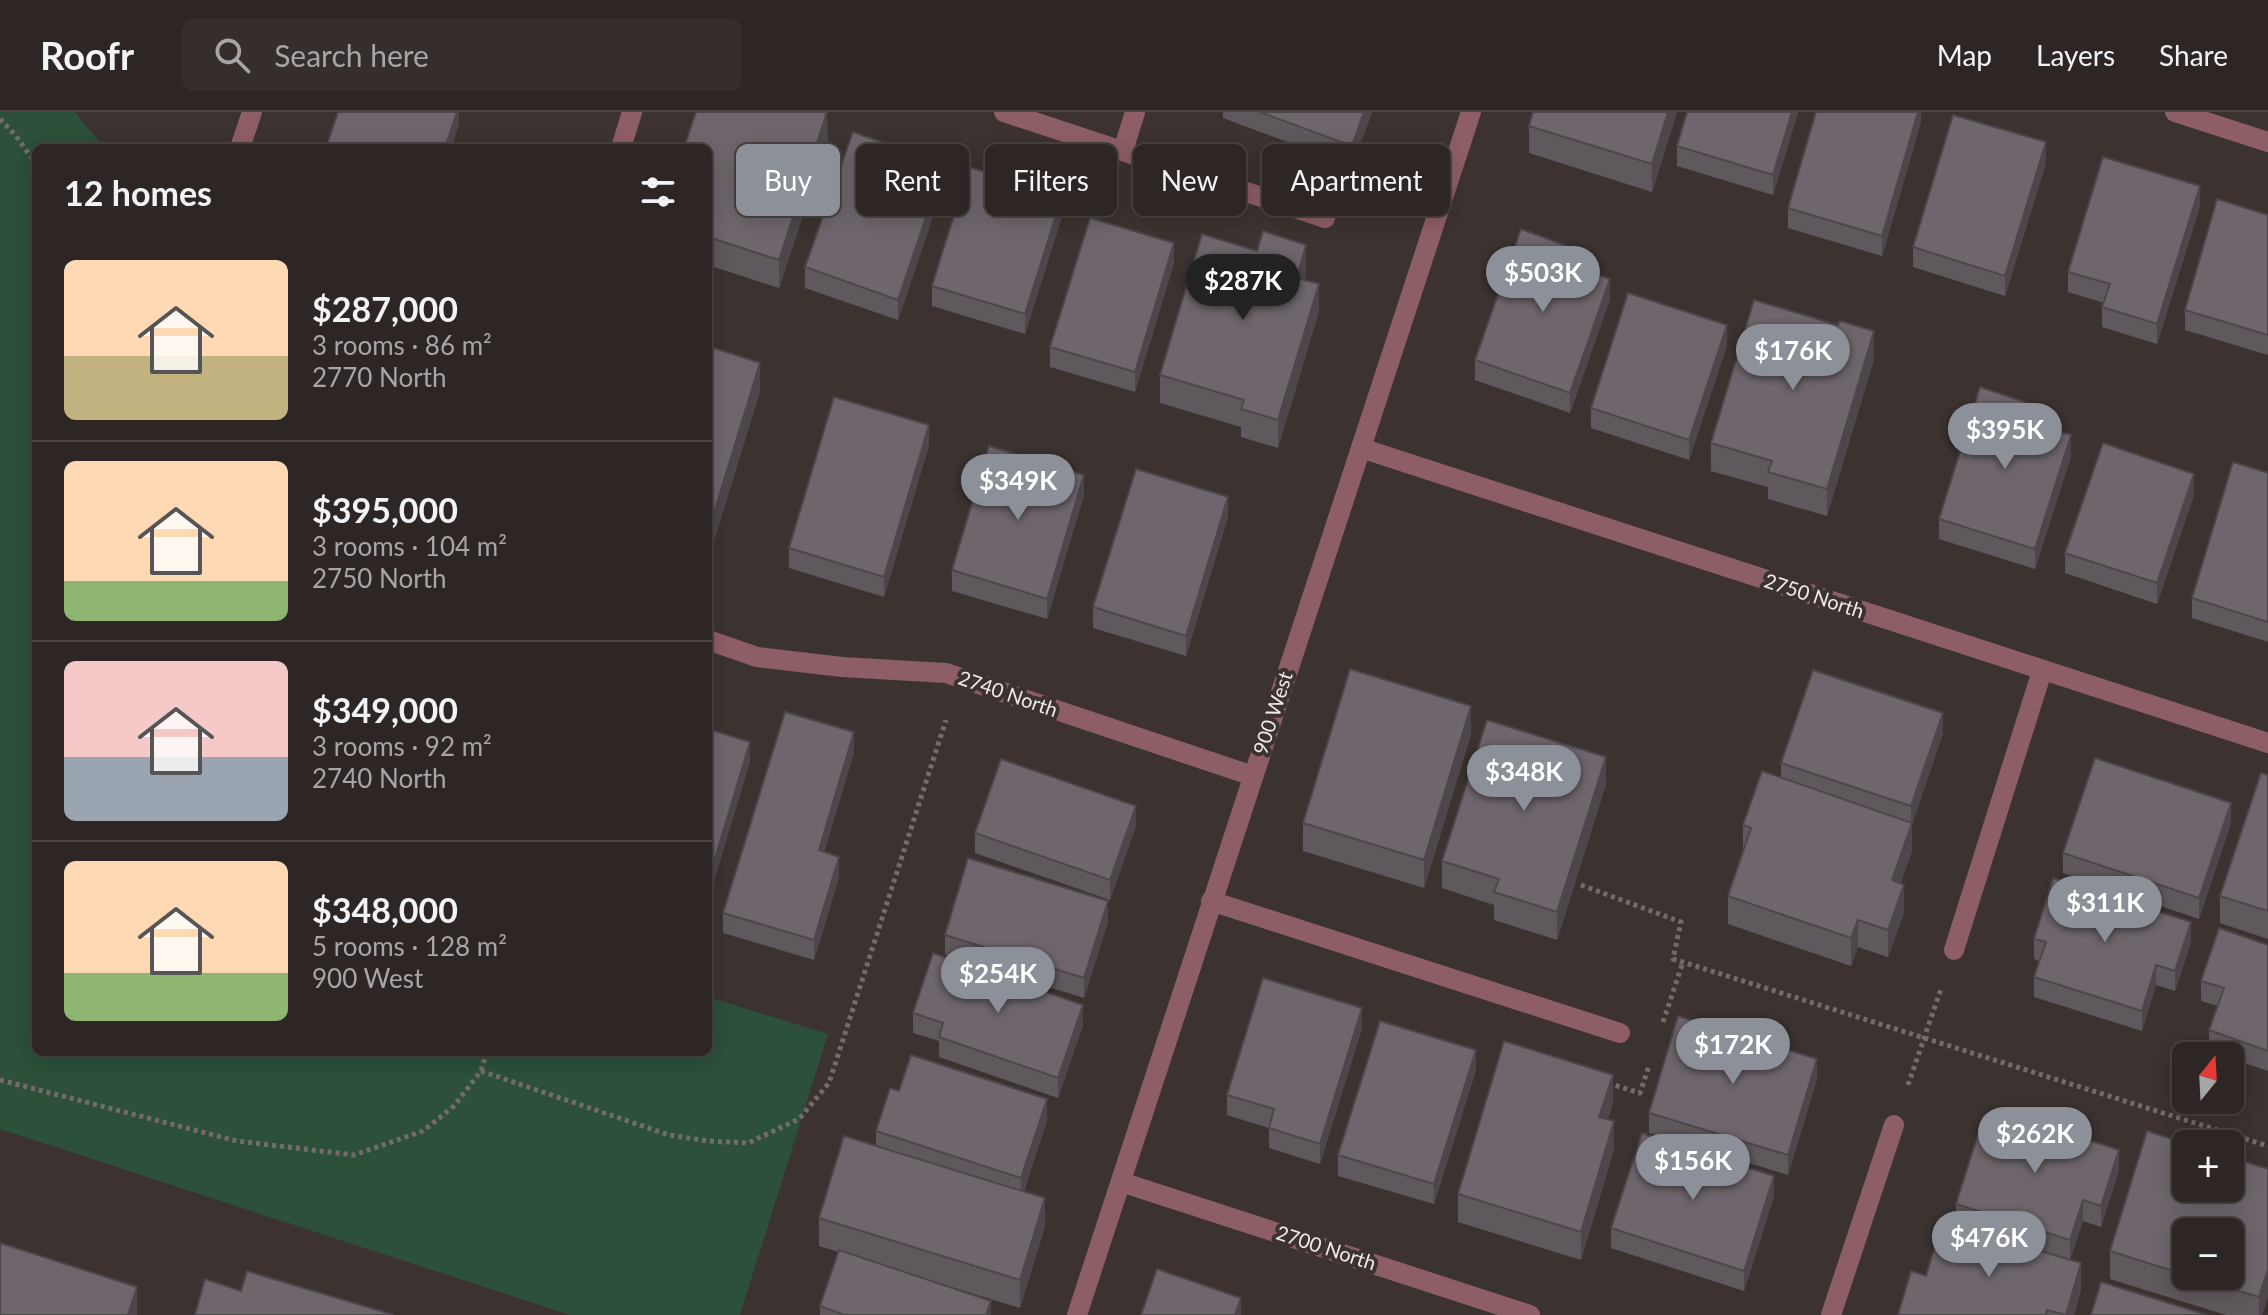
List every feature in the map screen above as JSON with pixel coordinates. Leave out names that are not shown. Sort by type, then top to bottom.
[{"type":"street","points":[[241,144],[252,112]]},
{"type":"street","points":[[622,144],[632,112]]},
{"type":"street","points":[[1004,112],[1325,218]]},
{"type":"street","points":[[1123,151],[1135,112]]},
{"type":"street","name":"900 West","points":[[1077,1315],[1471,112]]},
{"type":"street","points":[[2175,112],[2268,142]]},
{"type":"street","name":"2750 North","points":[[1361,448],[2268,743]]},
{"type":"street","name":"2740 North","points":[[712,641],[757,657],[842,667],[946,673],[1253,776]]},
{"type":"street","points":[[1954,950],[2042,671]]},
{"type":"street","points":[[1211,901],[1620,1033]]},
{"type":"street","points":[[1831,1315],[1894,1125]]},
{"type":"street","name":"2700 North","points":[[1121,1182],[1530,1315]]},
{"type":"path","points":[[0,119],[32,158]]},
{"type":"path","points":[[481,1071],[669,1135],[695,1139],[748,1143],[799,1119],[829,1083],[946,723]]},
{"type":"path","points":[[1581,885],[1681,922],[1673,959],[2268,1146]]},
{"type":"path","points":[[1894,1125],[1954,950]]},
{"type":"path","points":[[0,1080],[237,1141],[354,1155],[423,1131],[454,1106],[481,1071],[486,1056]]},
{"type":"green space","points":[[0,112],[75,112],[101,144],[32,144],[32,1056],[712,1056],[712,998],[828,1034],[740,1315],[570,1315],[0,1129]]},
{"type":"building","points":[[338,112],[457,112],[446,144],[327,144]]},
{"type":"building","points":[[696,112],[827,112],[817,144],[736,144],[736,216],[793,216],[779,260],[712,238],[712,144],[685,144]]},
{"type":"building","points":[[1260,112],[1364,112],[1353,144]]},
{"type":"building","points":[[1533,112],[1668,112],[1652,164],[1529,126]]},
{"type":"building","points":[[1687,112],[1792,112],[1773,175],[1677,146]]},
{"type":"building","points":[[1816,112],[1918,112],[1882,236],[1788,208]]},
{"type":"building","points":[[1953,115],[2046,142],[2005,276],[1913,247]]},
{"type":"building","points":[[853,132],[887,144],[856,144],[856,216],[926,216],[898,300],[805,267],[823,216],[840,216],[840,169]]},
{"type":"building","points":[[2103,157],[2200,186],[2157,324],[2102,307],[2110,284],[2068,272]]},
{"type":"building","points":[[969,167],[985,172],[985,216],[1056,216],[1025,314],[932,286],[954,216],[969,216]]},
{"type":"building","points":[[2217,199],[2268,215],[2268,335],[2185,310]]},
{"type":"building","points":[[1090,218],[1174,243],[1135,372],[1050,347]]},
{"type":"building","points":[[1521,229],[1578,250],[1573,266],[1610,279],[1570,393],[1475,360]]},
{"type":"building","points":[[1263,231],[1306,245],[1297,278],[1319,284],[1278,420],[1241,409],[1244,400],[1160,375],[1202,234],[1257,251]]},
{"type":"building","points":[[1628,293],[1727,325],[1689,440],[1591,408]]},
{"type":"building","points":[[1754,300],[1838,325],[1840,321],[1874,331],[1827,489],[1768,472],[1772,461],[1711,443]]},
{"type":"building","points":[[712,347],[760,363],[712,516]]},
{"type":"building","points":[[1980,387],[2040,407],[2034,425],[2071,435],[2035,549],[1939,519]]},
{"type":"building","points":[[834,397],[929,425],[884,577],[789,548]]},
{"type":"building","points":[[2103,443],[2194,474],[2157,583],[2065,553]]},
{"type":"building","points":[[989,446],[1084,475],[1047,599],[952,570]]},
{"type":"building","points":[[2233,462],[2268,473],[2268,622],[2192,598]]},
{"type":"building","points":[[1136,469],[1228,497],[1186,636],[1093,607]]},
{"type":"building","points":[[1350,669],[1471,706],[1424,860],[1303,823]]},
{"type":"building","points":[[1813,670],[1943,713],[1911,806],[1781,763]]},
{"type":"building","points":[[785,712],[854,732],[819,850],[839,857],[814,940],[723,913]]},
{"type":"building","points":[[1487,720],[1606,757],[1557,912],[1494,892],[1499,879],[1442,861]]},
{"type":"building","points":[[712,730],[750,742],[712,869]]},
{"type":"building","points":[[2095,758],[2231,803],[2199,898],[2063,853]]},
{"type":"building","points":[[1001,759],[1136,806],[1110,880],[975,833]]},
{"type":"building","points":[[1762,771],[1912,823],[1892,880],[1904,885],[1888,930],[1858,920],[1851,938],[1728,896],[1751,828],[1743,825]]},
{"type":"building","points":[[2261,773],[2268,775],[2268,911],[2220,896]]},
{"type":"building","points":[[968,858],[1108,901],[1084,978],[945,935]]},
{"type":"building","points":[[2053,878],[2191,922],[2175,971],[2156,965],[2142,1011],[2034,977],[2046,942],[2034,939]]},
{"type":"building","points":[[2219,928],[2268,945],[2268,1051],[2209,1030],[2224,988],[2201,981]]},
{"type":"building","points":[[933,953],[1083,1005],[1058,1078],[939,1037],[943,1023],[913,1013]]},
{"type":"building","points":[[1263,978],[1362,1008],[1320,1144],[1269,1128],[1274,1109],[1227,1095]]},
{"type":"building","points":[[1678,1016],[1817,1059],[1788,1155],[1649,1113]]},
{"type":"building","points":[[1380,1021],[1476,1050],[1434,1184],[1338,1155]]},
{"type":"building","points":[[1504,1041],[1613,1075],[1599,1117],[1614,1121],[1581,1232],[1458,1194]]},
{"type":"building","points":[[911,1055],[1047,1099],[1021,1178],[876,1131],[890,1088],[899,1091]]},
{"type":"building","points":[[1984,1115],[2008,1122],[2010,1115],[2119,1150],[2101,1206],[2083,1200],[2070,1240],[1956,1204]]},
{"type":"building","points":[[2147,1131],[2172,1139],[2172,1202],[2244,1202],[2244,1161],[2268,1169],[2268,1269],[2259,1297],[2236,1290],[2244,1290],[2244,1218],[2172,1218],[2172,1271],[2110,1251]]},
{"type":"building","points":[[1642,1133],[1774,1176],[1744,1271],[1611,1228]]},
{"type":"building","points":[[844,1136],[1045,1198],[1020,1280],[819,1218]]},
{"type":"building","points":[[1942,1222],[2081,1263],[2066,1315],[2047,1310],[2046,1315],[1898,1315],[1911,1271],[1926,1276]]},
{"type":"building","points":[[0,1243],[137,1287],[128,1315],[0,1315]]},
{"type":"building","points":[[839,1250],[991,1301],[986,1315],[845,1315],[820,1306]]},
{"type":"building","points":[[1157,1269],[1241,1298],[1235,1315],[1141,1315]]},
{"type":"building","points":[[247,1271],[394,1315],[195,1315],[205,1279],[241,1291]]},
{"type":"building","points":[[2101,1282],[2207,1315],[2091,1315]]}]
